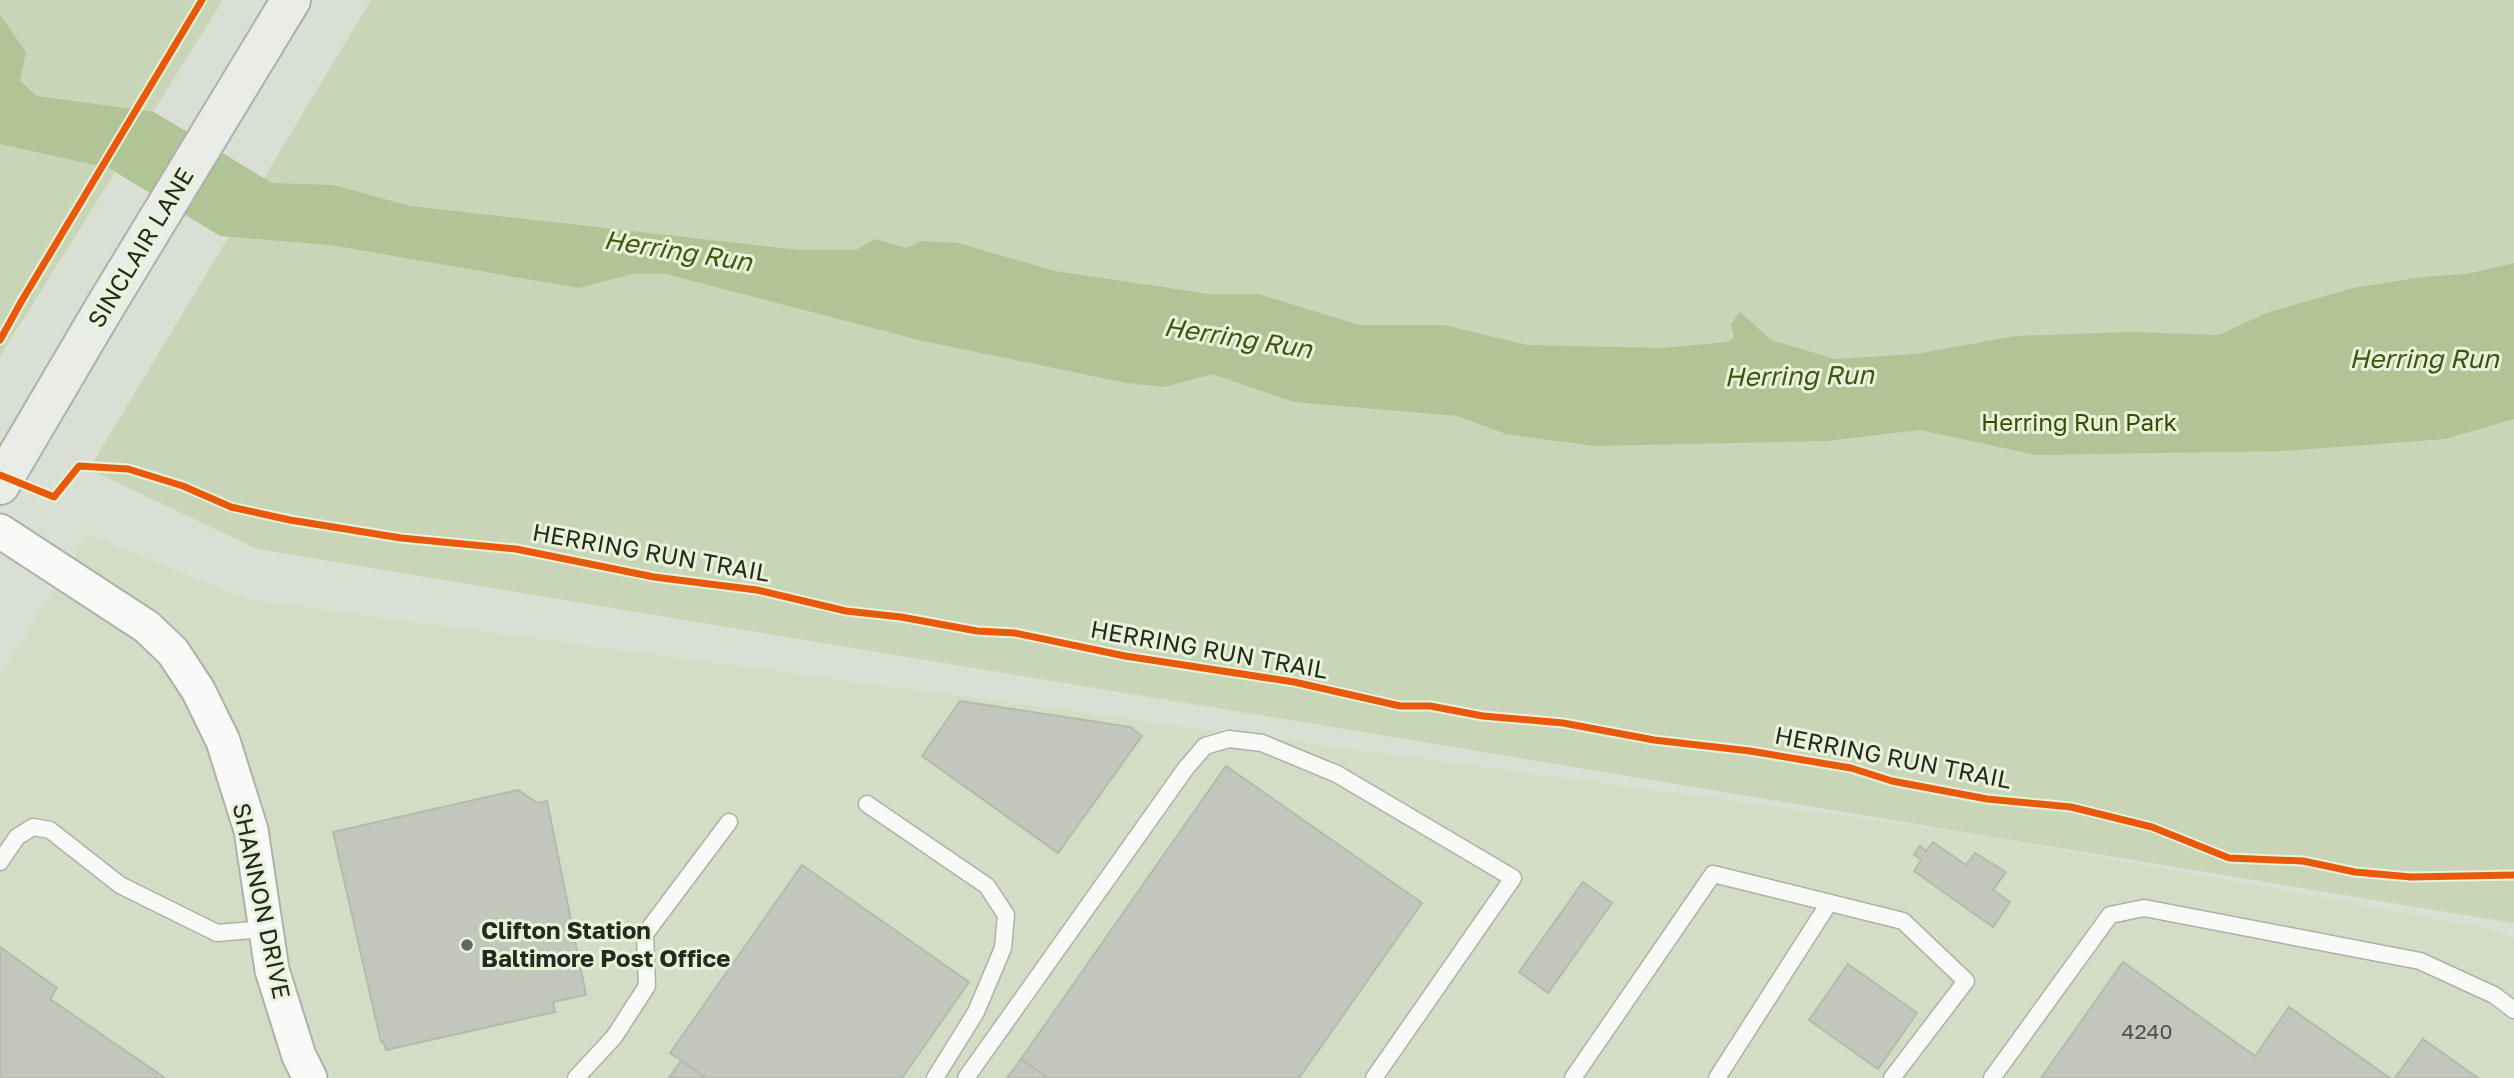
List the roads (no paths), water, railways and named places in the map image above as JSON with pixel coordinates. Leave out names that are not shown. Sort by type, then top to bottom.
[{"type":"main road","name":"SINCLAIR LANE","points":[[0,485],[103,310],[290,4]]},
{"type":"street","name":"SHANNON DRIVE","points":[[0,531],[147,627],[185,667],[223,741],[251,830],[272,970],[299,1056],[310,1078]]},
{"type":"lane","points":[[966,1078],[1186,768],[1205,746],[1229,739],[1262,743],[1336,774],[1513,878],[1374,1078]]},
{"type":"lane","points":[[867,804],[987,886],[1006,915],[1003,948],[976,1012],[935,1078]]},
{"type":"lane","points":[[576,1078],[614,1037],[647,986],[645,934],[729,822]]},
{"type":"lane","points":[[0,862],[17,837],[33,827],[50,830],[120,884],[217,933],[265,929]]},
{"type":"lane","points":[[1573,1078],[1713,874],[1903,921],[1966,981],[1892,1078]]},
{"type":"lane","points":[[1717,1078],[1829,903]]},
{"type":"lane","points":[[1992,1078],[2110,915],[2144,908],[2420,961],[2494,995],[2514,1010]]},
{"type":"water","name":"Herring Run","points":[[0,15],[26,52],[20,81],[37,96],[154,112],[272,183],[333,185],[410,206],[800,250],[856,250],[875,239],[906,248],[922,241],[958,243],[1055,271],[1209,294],[1259,294],[1359,325],[1444,325],[1527,345],[1664,348],[1727,342],[1734,338],[1731,324],[1740,312],[1771,340],[1835,359],[1916,354],[2015,336],[2129,332],[2219,335],[2266,313],[2353,288],[2422,277],[2467,274],[2514,263],[2514,419],[2445,439],[2281,451],[2036,455],[1920,430],[1826,441],[1595,446],[1506,434],[1458,416],[1294,402],[1213,374],[1164,387],[1127,383],[923,341],[666,274],[632,274],[579,288],[330,245],[220,236],[109,168],[0,144]]},
{"type":"place","name":"Clifton Station Baltimore Post Office","points":[[467,945]]},
{"type":"park label","name":"Herring Run Park","points":[[2079,423]]}]
